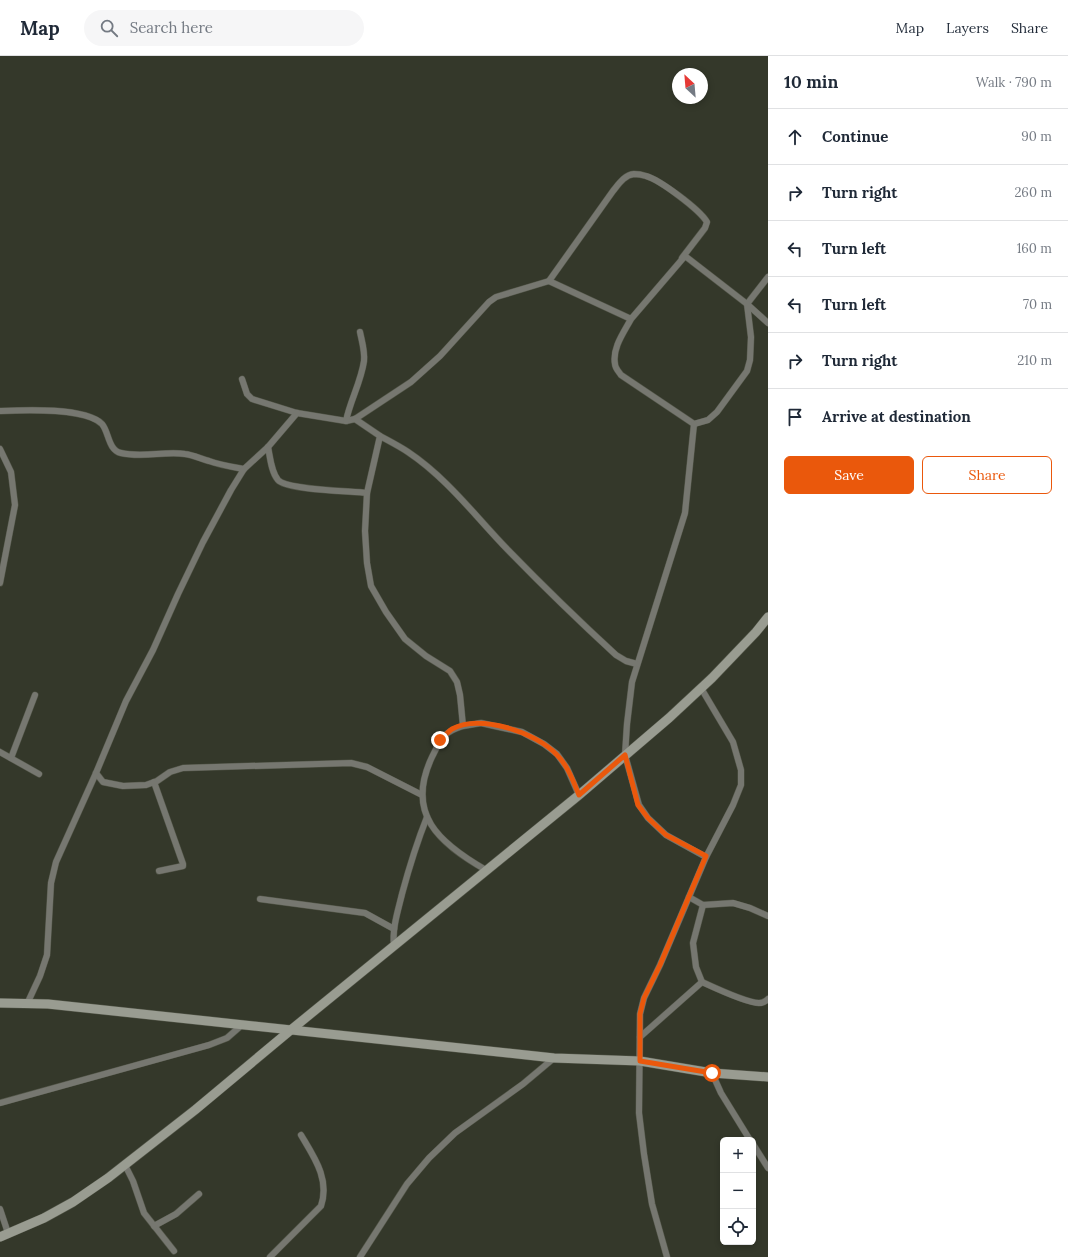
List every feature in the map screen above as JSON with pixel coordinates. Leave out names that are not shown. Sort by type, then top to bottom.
[{"type":"street","points":[[242,379],[247,394],[252,399],[297,413],[346,421],[355,419],[411,382],[440,356],[489,302],[496,297],[549,282],[623,179],[632,174],[645,175],[684,200],[703,216],[706,222],[705,228],[682,258],[631,319],[618,342],[615,354],[615,365],[621,375],[694,424],[708,420],[717,412],[747,371],[750,360],[751,337],[747,304],[768,277]]},
{"type":"street","points":[[682,258],[685,256],[747,304],[768,323]]},
{"type":"street","points":[[549,282],[631,319]]},
{"type":"street","points":[[346,421],[351,401],[357,388],[364,359],[360,332]]},
{"type":"street","points":[[0,410],[68,412],[96,420],[103,425],[114,450],[120,453],[185,454],[199,456],[208,461],[244,469]]},
{"type":"street","points":[[27,1004],[40,976],[47,955],[51,883],[56,862],[126,701],[153,650],[178,594],[218,514],[244,469],[268,447],[297,413]]},
{"type":"street","points":[[355,419],[409,453],[430,470],[553,596],[616,655],[626,661],[637,664]]},
{"type":"street","points":[[694,424],[685,513],[632,682],[625,755],[638,805],[648,818],[666,835],[706,856]]},
{"type":"street","points":[[380,436],[367,493],[365,531],[371,586],[386,612],[405,639],[426,656],[450,671],[457,682],[460,695],[463,726]]},
{"type":"street","points":[[268,447],[274,473],[278,481],[289,485],[308,488],[367,493]]},
{"type":"street","points":[[0,449],[12,472],[15,505],[0,583]]},
{"type":"street","points":[[0,1209],[4,1235],[44,1218],[73,1202],[125,1165],[195,1110],[579,795],[701,688],[756,632],[768,617]]},
{"type":"street","points":[[667,1257],[652,1204],[639,1113],[640,1014],[644,998],[660,965],[706,856],[733,804],[741,785],[741,770],[733,742],[701,688]]},
{"type":"street","points":[[11,758],[35,695]]},
{"type":"street","points":[[486,870],[466,859],[444,842],[433,828],[425,813],[422,788],[427,767],[440,740],[452,729],[480,723],[522,732],[544,744],[557,754],[568,768],[579,795]]},
{"type":"street","points":[[0,752],[39,774]]},
{"type":"street","points":[[96,773],[103,782],[123,786],[146,785],[170,772],[183,768],[351,763],[367,767],[422,795]]},
{"type":"street","points":[[154,782],[183,864],[183,866],[159,871]]},
{"type":"street","points":[[394,946],[392,934],[415,847],[427,817]]},
{"type":"street","points":[[689,897],[703,905],[733,903],[768,915]]},
{"type":"street","points":[[260,899],[365,913],[394,928]]},
{"type":"street","points":[[703,905],[693,943],[696,967],[702,982],[734,996],[758,1003],[765,1002],[768,999]]},
{"type":"street","points":[[640,1037],[702,982]]},
{"type":"street","points":[[0,1003],[48,1004],[554,1058],[640,1061],[712,1073],[768,1077]]},
{"type":"street","points":[[0,1103],[209,1046],[227,1038],[243,1024]]},
{"type":"street","points":[[360,1257],[407,1184],[429,1158],[455,1133],[523,1084],[554,1058]]},
{"type":"street","points":[[712,1073],[721,1093],[748,1137]]},
{"type":"street","points":[[270,1257],[321,1206],[323,1199],[324,1190],[319,1165],[301,1136]]},
{"type":"street","points":[[756,1149],[768,1168]]},
{"type":"street","points":[[125,1165],[134,1181],[144,1214],[174,1251]]},
{"type":"street","points":[[154,1226],[176,1214],[199,1194]]},
{"type":"route","points":[[440,740],[452,729],[480,723],[522,732],[544,744],[557,754],[568,768],[579,795],[625,755],[638,805],[648,818],[666,835],[706,856],[660,965],[644,998],[640,1014],[640,1061],[712,1073]]}]
